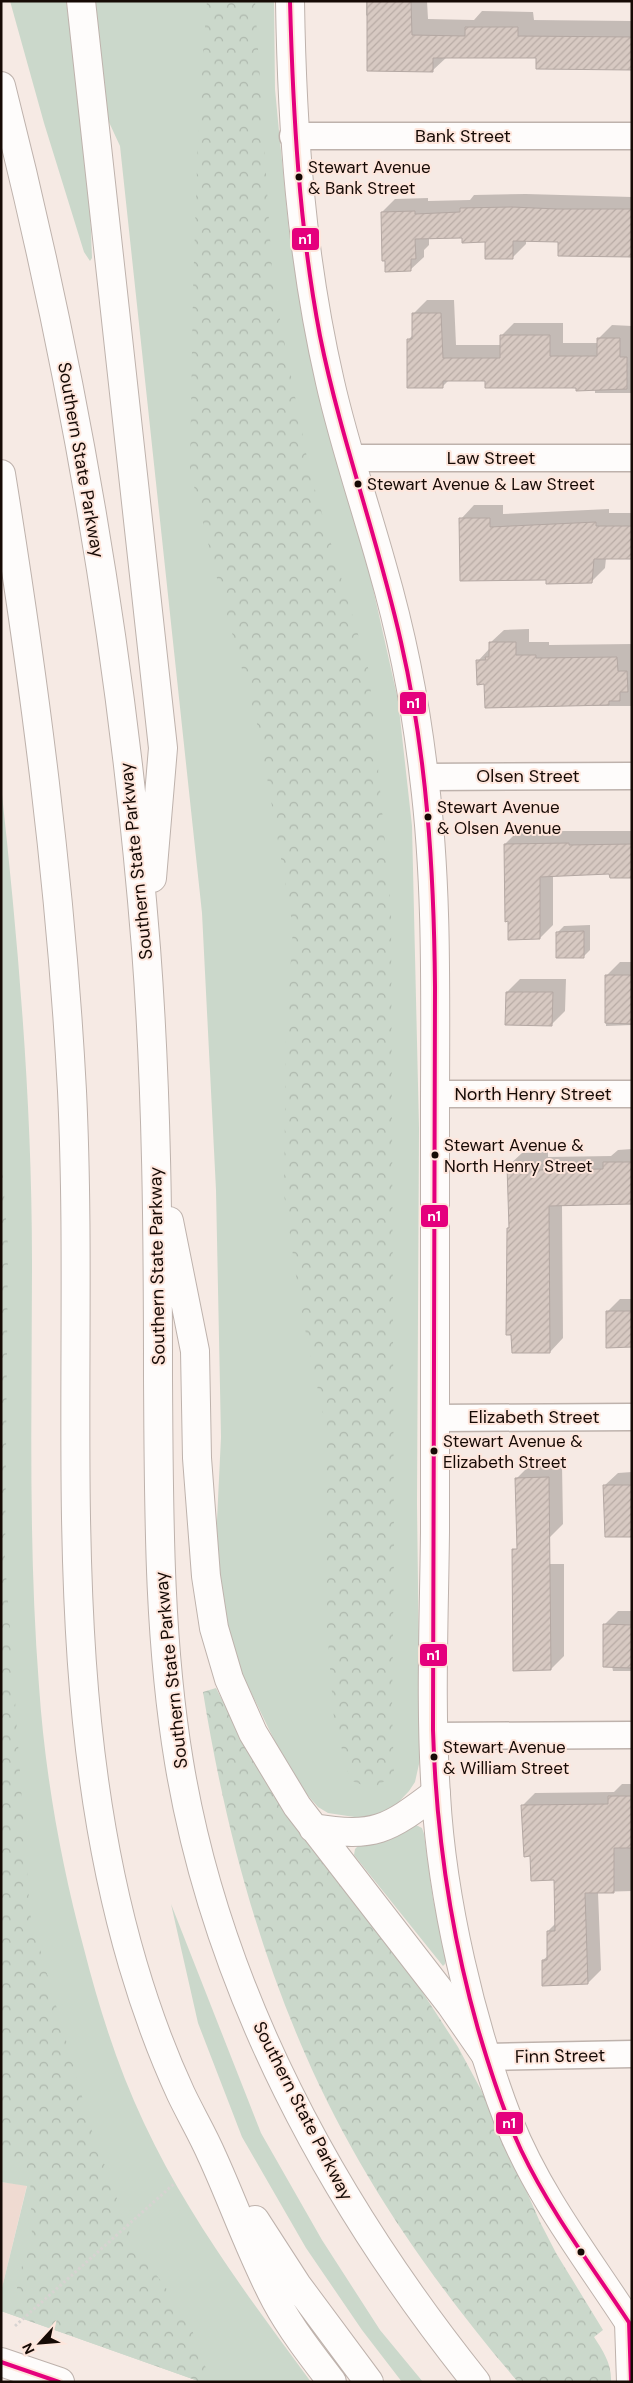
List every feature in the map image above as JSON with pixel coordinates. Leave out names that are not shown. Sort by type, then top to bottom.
[{"type":"main road","points":[[81,1],[163,748],[146,950]]},
{"type":"main road","points":[[290,1],[293,136],[301,214],[320,337],[350,458],[384,572],[396,622],[416,722],[430,831],[434,937],[435,1094],[436,1418],[434,1736],[436,1793],[447,1890],[469,1995],[507,2118],[546,2199],[630,2324],[630,2382]]},
{"type":"main road","name":"Southern State Parkway","points":[[1,86],[38,241],[80,440],[125,749],[146,950],[156,1151],[159,1520],[163,1614],[180,1763],[200,1858],[217,1916],[266,2044],[311,2136],[350,2205],[386,2262],[476,2382]]},
{"type":"main road","points":[[1,474],[21,589],[46,781],[64,974],[72,1093],[75,1199],[78,1609],[91,1762],[108,1861],[135,1970],[162,2048],[181,2094],[211,2152],[276,2301],[302,2342],[332,2382]]},
{"type":"main road","points":[[156,1151],[195,1351],[200,1497],[206,1576],[214,1628],[229,1679],[253,1733],[281,1782],[313,1828],[451,2005],[487,2057]]},
{"type":"main road","points":[[313,1828],[354,1833],[375,1830],[399,1820],[436,1793]]},
{"type":"main road","points":[[211,2152],[297,2285],[369,2382]]},
{"type":"main road","points":[[1,2362],[60,2382]]},
{"type":"street","name":"Bank Street","points":[[293,136],[632,136]]},
{"type":"street","name":"Law Street","points":[[350,458],[632,458]]},
{"type":"street","name":"Olsen Street","points":[[424,776],[632,776]]},
{"type":"street","name":"North Henry Street","points":[[435,1094],[632,1094]]},
{"type":"street","name":"Elizabeth Street","points":[[436,1418],[632,1417]]},
{"type":"street","points":[[434,1736],[632,1735]]},
{"type":"street","name":"Finn Street","points":[[487,2057],[632,2054]]},
{"type":"path","points":[[15,2326],[175,2184]]},
{"type":"shaded area","points":[[1,2182],[27,2185],[1,2292]]},
{"type":"green space","points":[[10,1],[66,1],[86,162],[91,226],[92,258],[90,261],[84,252],[44,123]]},
{"type":"green space","points":[[95,1],[274,1],[275,89],[289,231],[301,306],[313,365],[370,575],[398,700],[412,826],[419,1128],[417,1504],[420,1742],[419,1764],[415,1782],[395,1806],[376,1816],[361,1818],[328,1813],[318,1807],[303,1790],[282,1756],[242,1674],[231,1644],[213,1550],[217,1520],[221,1437],[216,1190],[202,913],[120,146],[108,120]]},
{"type":"green space","points":[[207,1],[255,1],[273,284],[310,473],[369,671],[391,907],[394,1549],[392,1710],[394,1775],[372,1789],[350,1780],[334,1719],[327,1628],[325,1423],[301,1310],[284,1194],[286,1036],[293,928],[259,731],[215,571],[190,470],[199,105]]},
{"type":"green space","points":[[1,785],[23,1022],[30,1141],[33,1580],[45,1753],[61,1851],[76,1917],[103,2015],[126,2081],[144,2123],[161,2158],[221,2257],[311,2382],[201,2382],[1,2311],[1,2292],[27,2186],[1,2182]]},
{"type":"green space","points":[[1,1152],[8,1246],[5,1559],[30,1914],[91,2128],[133,2242],[188,2319],[211,2382],[201,2382],[1,2311],[20,2298],[16,2284],[32,2236],[30,2173],[1,2153]]},
{"type":"green space","points":[[216,1688],[241,1737],[414,1979],[458,2047],[487,2101],[540,2222],[556,2253],[603,2330],[594,2337],[604,2353],[610,2369],[611,2382],[518,2382],[427,2267],[349,2143],[306,2056],[271,1968],[256,1923],[220,1785],[203,1692]]},
{"type":"green space","points":[[416,1825],[422,1828],[424,1834],[433,1899],[446,1957],[443,1966],[354,1855],[355,1849],[358,1846],[387,1841]]},
{"type":"green space","points":[[171,1904],[261,2133],[322,2240],[380,2330],[423,2382],[402,2382],[362,2330],[306,2248],[242,2137],[198,2023]]},
{"type":"building","points":[[367,1],[411,1],[412,35],[465,36],[465,27],[518,27],[518,36],[632,37],[632,70],[536,69],[536,58],[433,58],[433,72],[367,71]]},
{"type":"building","points":[[460,208],[632,209],[632,257],[558,256],[558,242],[513,241],[513,259],[485,259],[485,242],[462,243],[462,238],[415,239],[416,259],[411,259],[411,271],[385,272],[385,261],[382,261],[381,212],[415,211],[415,214],[460,212]]},
{"type":"building","points":[[412,313],[441,313],[443,358],[500,358],[500,335],[550,335],[550,356],[597,356],[597,338],[620,338],[620,357],[627,357],[627,389],[576,391],[576,388],[485,388],[485,381],[443,381],[443,388],[407,388],[407,339],[412,339]]},
{"type":"building","points":[[459,518],[490,518],[490,527],[596,522],[596,526],[632,526],[632,559],[594,559],[592,583],[546,584],[546,580],[460,581]]},
{"type":"building","points":[[489,642],[516,642],[516,655],[536,655],[536,658],[617,657],[618,671],[627,671],[628,692],[620,692],[620,701],[609,701],[609,705],[485,708],[484,684],[477,685],[476,660],[486,660],[485,657],[489,657]]},
{"type":"building","points":[[569,843],[569,845],[632,844],[632,878],[610,878],[609,874],[540,877],[540,939],[508,940],[508,921],[505,922],[504,844]]},
{"type":"building","points":[[584,931],[584,958],[556,958],[556,932]]},
{"type":"building","points":[[605,975],[632,975],[632,1024],[605,1023]]},
{"type":"building","points":[[506,992],[553,992],[552,1026],[505,1025]]},
{"type":"building","points":[[603,1162],[632,1162],[632,1204],[549,1206],[550,1353],[512,1353],[511,1335],[506,1335],[507,1228],[509,1228],[507,1166],[535,1165],[535,1170],[603,1169]]},
{"type":"building","points":[[606,1311],[632,1311],[632,1347],[606,1348]]},
{"type":"building","points":[[549,1477],[551,1670],[513,1671],[512,1549],[517,1549],[515,1478]]},
{"type":"building","points":[[603,1485],[632,1485],[632,1537],[605,1537]]},
{"type":"building","points":[[603,1624],[632,1625],[632,1668],[603,1667]]},
{"type":"building","points":[[608,1796],[631,1796],[632,1848],[614,1848],[614,1893],[585,1893],[588,1984],[542,1986],[542,1960],[547,1960],[547,1931],[555,1931],[554,1880],[531,1881],[530,1856],[524,1857],[521,1805],[608,1804]]},
{"type":"transit line","name":"n1","points":[[290,1],[298,169],[313,295],[320,336],[338,413],[382,565],[401,642],[417,728],[431,857],[435,987],[433,1730],[437,1806],[446,1881],[468,1992],[487,2060],[514,2135],[559,2218],[632,2327]]},
{"type":"transit line","name":"n1","points":[[629,2322],[631,2382]]},
{"type":"transit line","name":"n1","points":[[1,2362],[59,2382]]},
{"type":"place","name":"Stewart Avenue & Bank Street","points":[[299,177]]},
{"type":"place","name":"Stewart Avenue & Law Street","points":[[358,484]]},
{"type":"place","name":"Stewart Avenue & Olsen Avenue","points":[[428,817]]},
{"type":"place","name":"Stewart Avenue & North Henry Street","points":[[435,1155]]},
{"type":"place","name":"Stewart Avenue & Elizabeth Street","points":[[434,1451]]},
{"type":"place","name":"Stewart Avenue & William Street","points":[[434,1757]]}]
